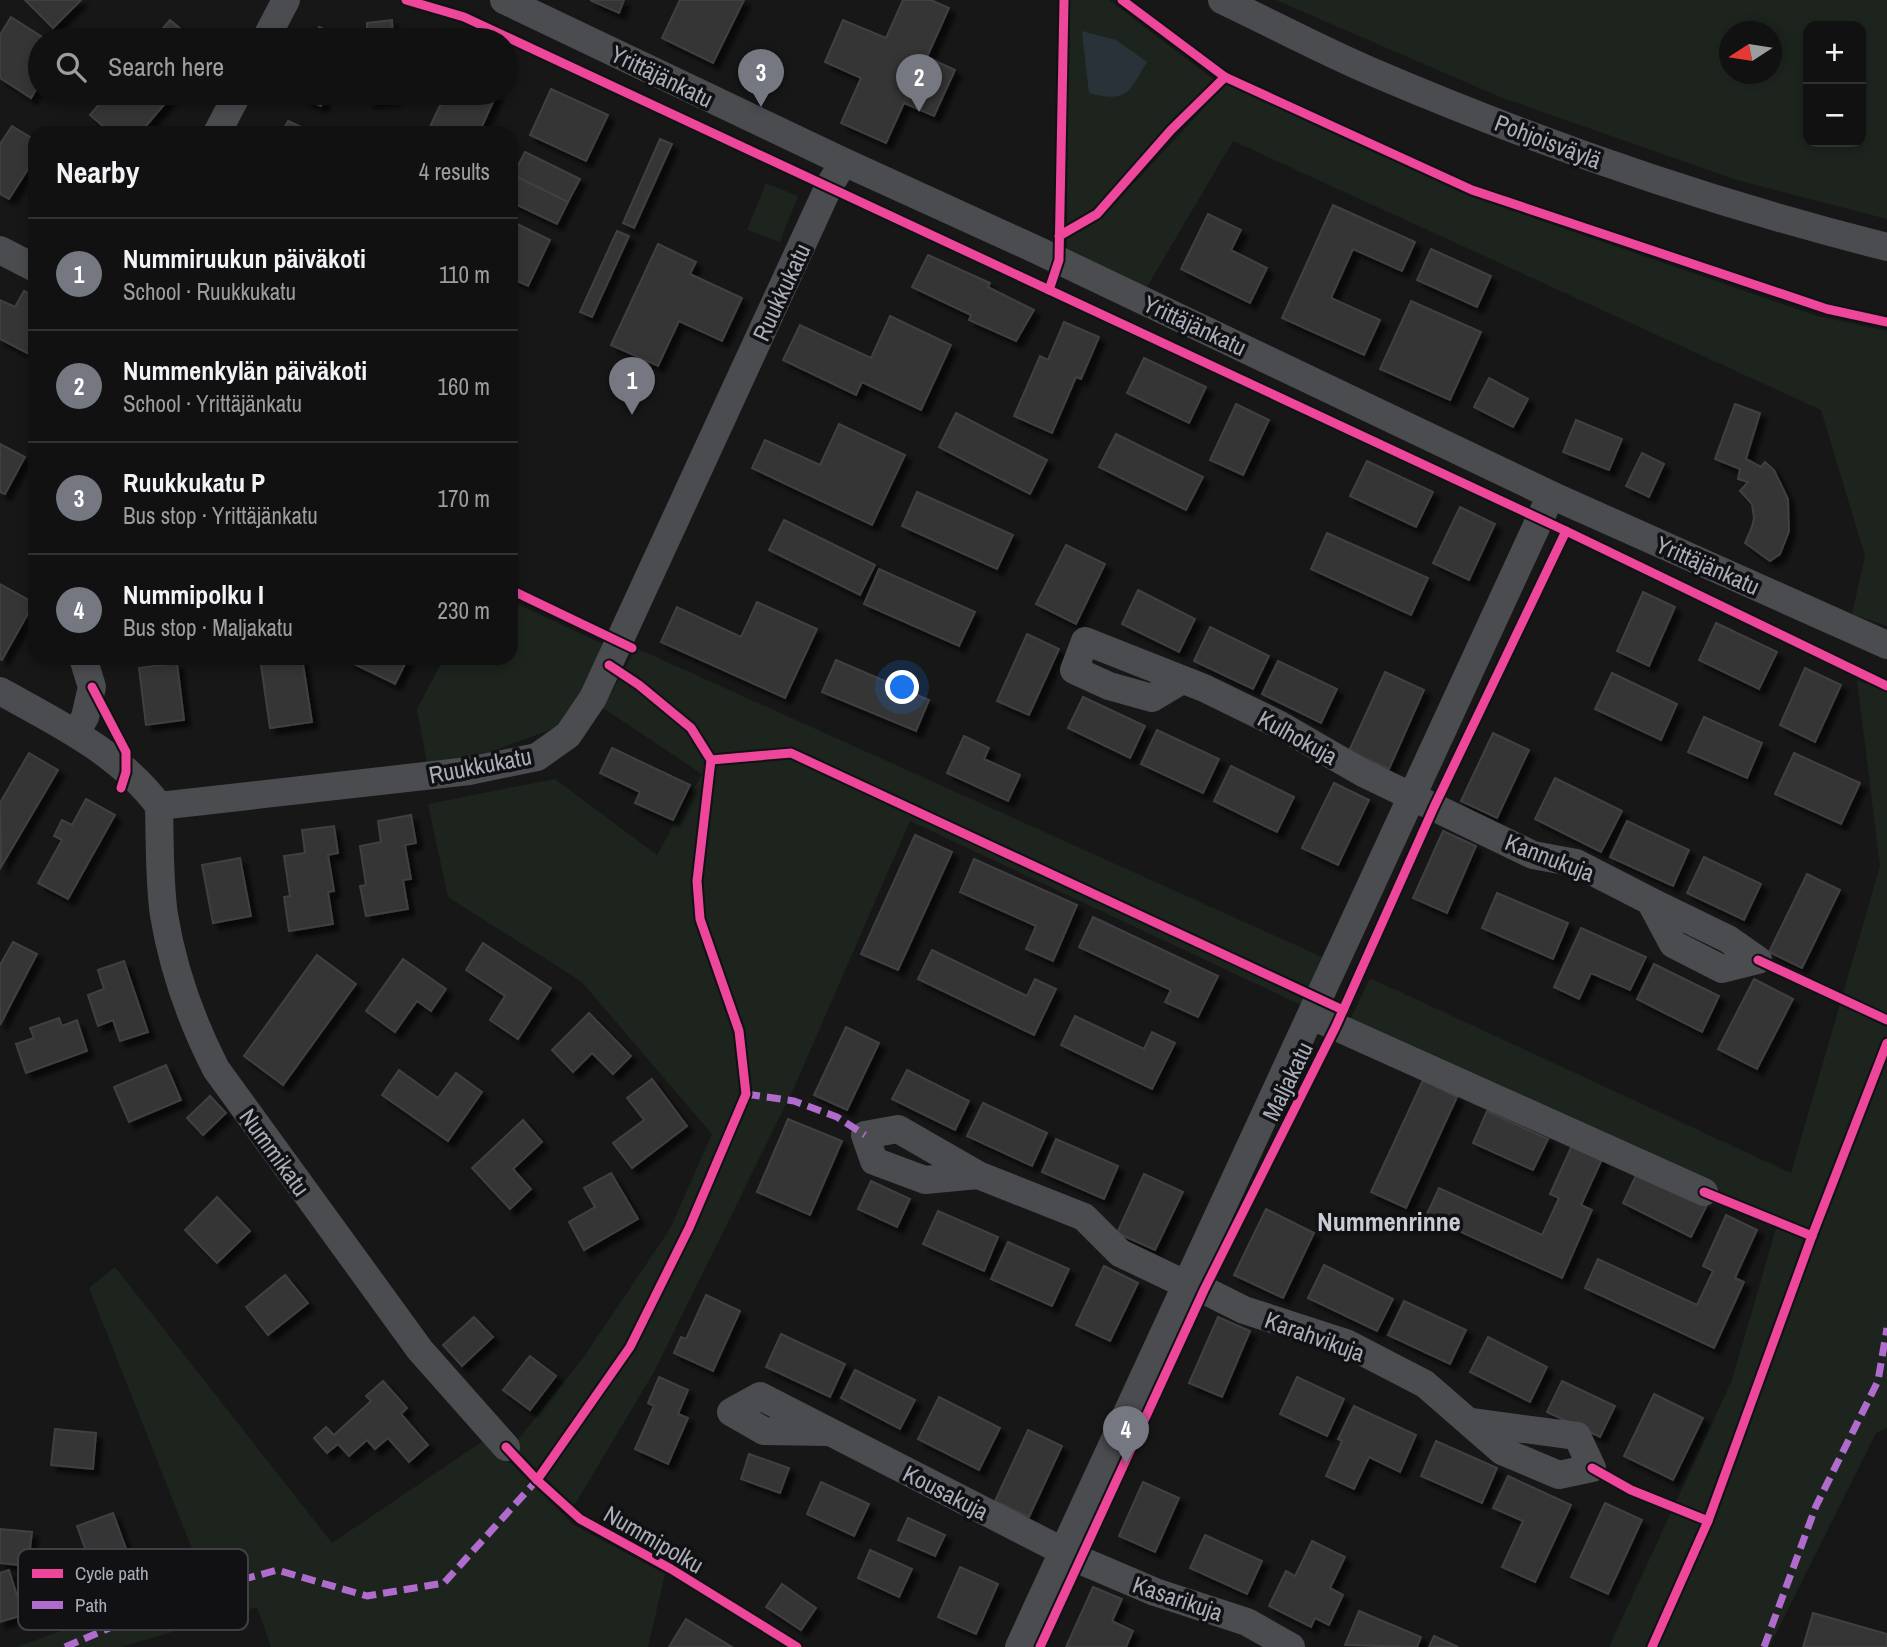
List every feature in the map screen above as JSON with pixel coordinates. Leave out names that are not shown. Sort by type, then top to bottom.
[{"type":"street","points":[[271,28],[286,0]]},
{"type":"street","name":"Yrittäjänkatu","points":[[504,0],[1550,495],[1887,645]]},
{"type":"street","name":"Pohjoisväylä","points":[[1222,0],[1373,73],[1537,139],[1670,185],[1803,226],[1887,247]]},
{"type":"street","points":[[221,126],[232,105]]},
{"type":"street","name":"Ruukkukatu","points":[[159,806],[469,771],[537,757],[568,735],[593,698],[830,186],[844,162]]},
{"type":"street","points":[[0,250],[28,264]]},
{"type":"street","name":"Maljakatu","points":[[1019,1647],[1550,495]]},
{"type":"street","points":[[76,733],[85,716],[92,687],[85,665]]},
{"type":"street","name":"Kulhokuja","points":[[1182,680],[1280,725],[1363,773],[1412,797]]},
{"type":"street","points":[[0,691],[76,733],[145,788],[159,806]]},
{"type":"street","name":"Kannukuja","points":[[1412,797],[1533,855],[1576,863],[1650,901]]},
{"type":"street","name":"Nummikatu","points":[[159,806],[164,913],[178,979],[194,1026],[216,1069],[419,1350],[506,1447]]},
{"type":"street","points":[[1312,1016],[1704,1192]]},
{"type":"street","name":"Karahvikuja","points":[[978,1175],[1084,1217],[1120,1253],[1187,1285],[1204,1290],[1244,1310],[1346,1342],[1425,1384],[1471,1422]]},
{"type":"street","name":"Kousakuja","points":[[828,1433],[1064,1552]]},
{"type":"street","name":"Kasarikuja","points":[[1064,1552],[1155,1592],[1247,1622],[1291,1647]]},
{"type":"shaded area","points":[[1068,0],[1109,0],[1213,79],[1094,208],[1067,225]]},
{"type":"shaded area","points":[[1276,0],[1887,0],[1887,219],[1737,180],[1500,97]]},
{"type":"shaded area","points":[[1082,31],[1116,40],[1147,62],[1126,93],[1112,97],[1089,93]]},
{"type":"shaded area","points":[[1226,84],[1470,196],[1817,316],[1887,331],[1887,626],[1852,614],[1865,556],[1821,410],[1233,141],[1144,292],[1066,256],[1067,238],[1101,219]]},
{"type":"shaded area","points":[[766,183],[798,196],[780,242],[747,230]]},
{"type":"shaded area","points":[[518,604],[607,646],[586,696],[558,727],[464,762],[427,764],[417,709],[440,665],[518,665]]},
{"type":"shaded area","points":[[636,648],[1322,957],[1301,1005],[910,821],[793,1090],[655,1370],[574,1506],[513,1446],[583,1358],[670,1229],[712,1134],[582,982],[448,897],[428,804],[555,779],[657,855],[702,774],[603,708]]},
{"type":"shaded area","points":[[1857,680],[1887,692],[1887,1428],[1876,1433],[1769,1647],[1609,1647],[1732,1380],[1779,1218],[1349,1022],[1370,978],[1791,1173],[1880,866]]},
{"type":"shaded area","points":[[115,1267],[332,1543],[486,1439],[574,1525],[665,1574],[648,1647],[271,1647],[257,1607],[248,1610],[248,1549],[192,1549],[89,1288]]},
{"type":"shaded area","points":[[64,1630],[179,1630],[121,1647],[17,1647]]},
{"type":"building","points":[[25,0],[81,0],[53,28]]},
{"type":"building","points":[[590,0],[624,0],[619,13]]},
{"type":"building","points":[[680,0],[744,0],[713,63],[662,38]]},
{"type":"building","points":[[903,0],[931,0],[949,8],[927,57],[955,70],[934,116],[904,103],[886,143],[841,123],[861,78],[825,62],[843,20],[886,38]]},
{"type":"building","points":[[11,17],[28,28],[28,96],[0,78],[0,35]]},
{"type":"building","points":[[170,20],[180,28],[163,28]]},
{"type":"building","points":[[392,20],[392,28],[367,28],[367,23]]},
{"type":"building","points":[[551,89],[608,115],[586,161],[530,135]]},
{"type":"building","points":[[99,105],[164,105],[146,126],[103,126],[90,115]]},
{"type":"building","points":[[440,105],[492,105],[482,126],[430,126]]},
{"type":"building","points":[[288,121],[299,126],[286,126]]},
{"type":"building","points":[[12,126],[28,136],[28,169],[9,199],[0,194],[0,144]]},
{"type":"building","points":[[660,139],[672,144],[634,228],[623,223]]},
{"type":"building","points":[[525,152],[580,179],[568,202],[518,177],[518,165]]},
{"type":"building","points":[[518,177],[568,202],[557,224],[518,205]]},
{"type":"building","points":[[1333,205],[1415,242],[1402,271],[1353,249],[1331,298],[1380,320],[1364,355],[1282,318]]},
{"type":"building","points":[[1208,214],[1241,230],[1231,250],[1267,268],[1250,303],[1181,269]]},
{"type":"building","points":[[518,224],[550,240],[528,286],[518,281]]},
{"type":"building","points":[[617,231],[629,236],[592,317],[580,312]]},
{"type":"building","points":[[658,244],[696,262],[690,274],[742,298],[722,341],[679,321],[658,366],[611,345]]},
{"type":"building","points":[[1431,249],[1491,276],[1477,307],[1417,280]]},
{"type":"building","points":[[928,255],[990,283],[988,287],[1034,310],[1016,341],[969,320],[971,315],[912,287]]},
{"type":"building","points":[[24,291],[28,293],[28,353],[0,339],[0,300],[15,307]]},
{"type":"building","points":[[1411,301],[1481,332],[1450,400],[1380,369]]},
{"type":"building","points":[[890,316],[951,345],[921,410],[862,382],[856,395],[783,360],[800,325],[871,358]]},
{"type":"building","points":[[1064,322],[1099,337],[1081,379],[1076,377],[1052,433],[1014,416],[1040,356],[1048,360]]},
{"type":"building","points":[[1144,358],[1206,387],[1189,423],[1127,393]]},
{"type":"building","points":[[1489,378],[1528,399],[1513,427],[1474,407]]},
{"type":"building","points":[[1236,404],[1269,420],[1243,475],[1210,460]]},
{"type":"building","points":[[1735,404],[1760,413],[1746,459],[1761,467],[1765,462],[1774,470],[1788,499],[1789,531],[1780,554],[1770,561],[1745,543],[1754,518],[1752,504],[1740,491],[1748,482],[1738,479],[1740,469],[1715,459]]},
{"type":"building","points":[[956,413],[1047,460],[1030,494],[939,447]]},
{"type":"building","points":[[1576,420],[1622,439],[1609,470],[1563,452]]},
{"type":"building","points":[[839,424],[905,455],[872,525],[752,468],[765,440],[820,465]]},
{"type":"building","points":[[1116,434],[1203,477],[1186,510],[1099,467]]},
{"type":"building","points":[[0,444],[25,457],[5,494],[0,492]]},
{"type":"building","points":[[1642,453],[1664,464],[1649,497],[1626,486]]},
{"type":"building","points":[[1367,461],[1433,492],[1416,527],[1350,496]]},
{"type":"building","points":[[917,492],[1013,535],[997,569],[902,526]]},
{"type":"building","points":[[1460,507],[1495,524],[1469,580],[1433,563]]},
{"type":"building","points":[[784,520],[875,565],[860,595],[769,550]]},
{"type":"building","points":[[1327,533],[1428,578],[1411,615],[1311,569]]},
{"type":"building","points":[[1066,545],[1105,564],[1076,624],[1036,604]]},
{"type":"building","points":[[879,569],[975,612],[959,646],[864,604]]},
{"type":"building","points":[[0,584],[28,600],[28,614],[2,660]]},
{"type":"building","points":[[1138,590],[1195,619],[1179,652],[1122,624]]},
{"type":"building","points":[[1643,592],[1675,607],[1649,666],[1617,651]]},
{"type":"building","points":[[757,602],[817,629],[785,698],[661,642],[677,607],[741,637]]},
{"type":"building","points":[[1716,623],[1777,652],[1759,689],[1699,660]]},
{"type":"building","points":[[1210,627],[1269,656],[1253,689],[1194,661]]},
{"type":"building","points":[[1027,634],[1059,649],[1029,715],[997,701]]},
{"type":"building","points":[[836,660],[929,700],[916,731],[822,692]]},
{"type":"building","points":[[1278,661],[1337,689],[1321,723],[1262,694]]},
{"type":"building","points":[[177,665],[184,720],[146,725],[139,668]]},
{"type":"building","points":[[261,665],[303,665],[312,722],[270,728]]},
{"type":"building","points":[[356,665],[404,665],[395,684]]},
{"type":"building","points":[[1805,668],[1841,685],[1815,742],[1780,725]]},
{"type":"building","points":[[1385,672],[1424,690],[1389,769],[1349,751]]},
{"type":"building","points":[[1612,673],[1677,704],[1661,740],[1595,709]]},
{"type":"building","points":[[1083,697],[1145,726],[1130,758],[1068,728]]},
{"type":"building","points":[[1704,717],[1762,743],[1747,778],[1688,752]]},
{"type":"building","points":[[1157,730],[1219,759],[1203,793],[1141,764]]},
{"type":"building","points":[[1493,733],[1529,750],[1497,818],[1461,801]]},
{"type":"building","points":[[964,736],[989,748],[984,759],[1020,775],[1008,801],[947,773]]},
{"type":"building","points":[[612,748],[690,785],[673,820],[635,803],[640,792],[600,773]]},
{"type":"building","points":[[29,753],[58,770],[1,867],[0,803]]},
{"type":"building","points":[[1794,753],[1860,783],[1841,824],[1775,794]]},
{"type":"building","points":[[1231,766],[1294,797],[1277,832],[1214,801]]},
{"type":"building","points":[[1555,778],[1622,811],[1601,852],[1535,819]]},
{"type":"building","points":[[1334,783],[1369,800],[1338,865],[1302,848]]},
{"type":"building","points":[[86,799],[115,815],[68,899],[38,883],[62,840],[54,836],[62,820],[72,825]]},
{"type":"building","points":[[411,815],[416,843],[405,845],[411,879],[403,880],[408,909],[366,916],[360,886],[366,885],[360,846],[381,842],[378,821]]},
{"type":"building","points":[[1627,821],[1689,850],[1673,886],[1610,857]]},
{"type":"building","points":[[334,826],[338,853],[328,855],[334,891],[328,892],[333,924],[289,931],[284,897],[290,896],[284,856],[305,853],[302,830]]},
{"type":"building","points":[[1443,831],[1476,846],[1447,913],[1413,898]]},
{"type":"building","points":[[915,835],[952,852],[898,970],[861,954]]},
{"type":"building","points":[[1704,857],[1761,884],[1744,920],[1687,893]]},
{"type":"building","points":[[240,858],[251,916],[213,923],[202,865]]},
{"type":"building","points":[[974,859],[1077,905],[1053,961],[1026,949],[1036,926],[960,892]]},
{"type":"building","points":[[1807,874],[1840,890],[1802,968],[1769,952]]},
{"type":"building","points":[[1497,893],[1568,923],[1553,959],[1482,928]]},
{"type":"building","points":[[1093,917],[1218,976],[1198,1017],[1165,1002],[1171,990],[1079,947]]},
{"type":"building","points":[[1581,928],[1646,957],[1630,990],[1591,973],[1579,999],[1554,987]]},
{"type":"building","points":[[13,942],[37,954],[0,1025],[0,965]]},
{"type":"building","points":[[483,943],[551,988],[518,1039],[490,1020],[505,996],[466,970]]},
{"type":"building","points":[[932,950],[1027,996],[1035,979],[1056,989],[1034,1035],[918,979]]},
{"type":"building","points":[[317,955],[356,984],[283,1085],[244,1056]]},
{"type":"building","points":[[403,959],[446,989],[431,1011],[417,1001],[395,1032],[366,1011]]},
{"type":"building","points":[[124,961],[148,1032],[120,1041],[113,1020],[98,1026],[88,995],[104,989],[98,970]]},
{"type":"building","points":[[1654,964],[1719,996],[1702,1032],[1637,999]]},
{"type":"building","points":[[1754,979],[1793,999],[1757,1069],[1718,1049]]},
{"type":"building","points":[[589,1013],[631,1056],[613,1074],[592,1053],[573,1072],[552,1050]]},
{"type":"building","points":[[1075,1016],[1144,1049],[1152,1032],[1175,1043],[1152,1089],[1061,1045]]},
{"type":"building","points":[[59,1018],[62,1026],[77,1020],[87,1051],[26,1073],[16,1044],[34,1038],[30,1028]]},
{"type":"building","points":[[846,1027],[879,1043],[847,1110],[814,1095]]},
{"type":"building","points":[[166,1065],[181,1100],[129,1122],[114,1087]]},
{"type":"building","points":[[399,1070],[438,1098],[456,1073],[482,1092],[448,1141],[382,1095]]},
{"type":"building","points":[[907,1070],[969,1101],[955,1130],[892,1099]]},
{"type":"building","points":[[652,1079],[687,1126],[632,1168],[613,1143],[644,1120],[627,1098]]},
{"type":"building","points":[[1423,1080],[1457,1097],[1406,1208],[1371,1192]]},
{"type":"building","points":[[210,1096],[226,1113],[203,1135],[187,1118]]},
{"type":"building","points":[[983,1103],[1047,1133],[1032,1166],[967,1136]]},
{"type":"building","points":[[1487,1111],[1548,1139],[1533,1170],[1473,1143]]},
{"type":"building","points":[[788,1119],[842,1141],[810,1215],[757,1192]]},
{"type":"building","points":[[523,1120],[542,1142],[513,1169],[531,1189],[510,1209],[472,1168]]},
{"type":"building","points":[[1056,1139],[1118,1166],[1104,1199],[1042,1172]]},
{"type":"building","points":[[1573,1143],[1603,1157],[1581,1205],[1592,1210],[1562,1278],[1426,1216],[1439,1188],[1542,1235],[1559,1198],[1550,1194]]},
{"type":"building","points":[[1638,1171],[1707,1205],[1691,1237],[1623,1203]]},
{"type":"building","points":[[611,1173],[638,1219],[584,1250],[569,1222],[595,1207],[584,1188]]},
{"type":"building","points":[[1144,1174],[1183,1192],[1155,1250],[1117,1233]]},
{"type":"building","points":[[871,1181],[910,1199],[897,1227],[858,1209]]},
{"type":"building","points":[[217,1197],[250,1231],[217,1263],[185,1230]]},
{"type":"building","points":[[1266,1209],[1314,1233],[1283,1298],[1234,1275]]},
{"type":"building","points":[[938,1211],[998,1237],[984,1271],[923,1244]]},
{"type":"building","points":[[1726,1215],[1757,1230],[1735,1278],[1744,1282],[1714,1348],[1585,1288],[1598,1259],[1697,1305],[1713,1271],[1703,1266]]},
{"type":"building","points":[[1008,1242],[1069,1269],[1052,1306],[991,1279]]},
{"type":"building","points":[[1324,1265],[1393,1299],[1377,1331],[1308,1298]]},
{"type":"building","points":[[1104,1266],[1138,1283],[1110,1341],[1076,1325]]},
{"type":"building","points":[[285,1275],[308,1303],[268,1335],[246,1307]]},
{"type":"building","points":[[706,1295],[740,1311],[713,1371],[674,1353],[681,1337],[686,1339]]},
{"type":"building","points":[[1404,1301],[1466,1330],[1450,1364],[1388,1335]]},
{"type":"building","points":[[474,1317],[493,1337],[462,1366],[443,1345]]},
{"type":"building","points":[[1218,1317],[1250,1331],[1222,1397],[1189,1383]]},
{"type":"building","points":[[781,1334],[845,1364],[830,1397],[766,1367]]},
{"type":"building","points":[[1488,1337],[1547,1367],[1530,1402],[1470,1372]]},
{"type":"building","points":[[530,1356],[556,1376],[530,1410],[503,1390]]},
{"type":"building","points":[[855,1370],[915,1400],[900,1429],[841,1398]]},
{"type":"building","points":[[659,1377],[688,1390],[678,1414],[688,1418],[668,1464],[635,1449],[654,1406],[648,1403]]},
{"type":"building","points":[[1297,1377],[1344,1399],[1327,1436],[1280,1414]]},
{"type":"building","points":[[383,1381],[407,1408],[401,1414],[428,1445],[409,1462],[388,1438],[375,1449],[367,1440],[349,1456],[338,1444],[327,1453],[314,1438],[326,1427],[334,1435],[371,1401],[366,1396]]},
{"type":"building","points":[[1562,1381],[1615,1406],[1600,1437],[1547,1412]]},
{"type":"building","points":[[1654,1394],[1703,1418],[1673,1480],[1624,1456]]},
{"type":"building","points":[[939,1397],[1000,1428],[979,1470],[918,1439]]},
{"type":"building","points":[[1354,1406],[1416,1435],[1400,1472],[1369,1457],[1354,1489],[1326,1476],[1342,1441],[1338,1439]]},
{"type":"building","points":[[55,1429],[96,1433],[93,1469],[51,1465]]},
{"type":"building","points":[[1028,1430],[1062,1446],[1029,1517],[995,1501]]},
{"type":"building","points":[[1436,1441],[1497,1468],[1482,1503],[1421,1476]]},
{"type":"building","points":[[749,1454],[789,1468],[780,1493],[741,1479]]},
{"type":"building","points":[[1508,1476],[1571,1505],[1535,1582],[1502,1567],[1523,1521],[1493,1508]]},
{"type":"building","points":[[821,1482],[869,1504],[854,1536],[807,1514]]},
{"type":"building","points":[[1143,1482],[1179,1498],[1155,1552],[1119,1536]]},
{"type":"building","points":[[1605,1503],[1642,1520],[1608,1594],[1571,1577]]},
{"type":"building","points":[[113,1513],[126,1549],[85,1549],[77,1526]]},
{"type":"building","points":[[908,1518],[945,1535],[935,1556],[898,1540]]},
{"type":"building","points":[[0,1529],[32,1532],[30,1549],[18,1549],[18,1565],[0,1563]]},
{"type":"building","points":[[1205,1535],[1262,1561],[1247,1594],[1190,1568]]},
{"type":"building","points":[[1312,1541],[1345,1557],[1330,1588],[1343,1595],[1329,1625],[1315,1618],[1311,1627],[1269,1606],[1286,1571],[1295,1576]]},
{"type":"building","points":[[870,1550],[912,1569],[899,1597],[858,1578]]},
{"type":"building","points":[[960,1567],[998,1584],[976,1634],[938,1617]]},
{"type":"building","points":[[9,1570],[18,1599],[18,1617],[0,1622],[0,1573]]},
{"type":"building","points":[[782,1584],[816,1608],[801,1630],[766,1607]]},
{"type":"building","points":[[1093,1587],[1122,1599],[1112,1621],[1133,1631],[1126,1647],[1066,1647]]},
{"type":"building","points":[[1359,1611],[1421,1637],[1417,1647],[1345,1645]]},
{"type":"building","points":[[1813,1613],[1887,1634],[1887,1647],[1803,1647]]},
{"type":"building","points":[[686,1619],[732,1647],[669,1647]]},
{"type":"building","points":[[1434,1636],[1458,1647],[1429,1647]]},
{"type":"marked path","points":[[746,1094],[794,1101],[837,1117],[865,1135]]},
{"type":"marked path","points":[[1764,1647],[1816,1506],[1878,1381],[1887,1328]]},
{"type":"marked path","points":[[248,1578],[277,1570],[367,1596],[444,1583],[537,1480]]},
{"type":"marked path","points":[[65,1647],[105,1630]]},
{"type":"cycle path","points":[[406,0],[464,17],[488,28]]},
{"type":"cycle path","points":[[1049,290],[1059,260],[1064,0]]},
{"type":"cycle path","points":[[1122,0],[1225,77],[1472,190],[1827,309],[1887,322]]},
{"type":"cycle path","points":[[518,42],[1566,531],[1887,686]]},
{"type":"cycle path","points":[[1059,236],[1097,214],[1171,130],[1225,77]]},
{"type":"cycle path","points":[[1040,1647],[1204,1290],[1336,1026],[1434,807],[1566,531]]},
{"type":"cycle path","points":[[518,593],[632,648]]},
{"type":"cycle path","points":[[537,1480],[630,1347],[689,1228],[746,1094],[739,1031],[700,919],[697,881],[711,760],[691,728],[639,685],[609,665]]},
{"type":"cycle path","points":[[92,687],[126,752],[126,772],[121,788]]},
{"type":"cycle path","points":[[711,760],[791,753],[1343,1010]]},
{"type":"cycle path","points":[[1758,960],[1887,1020]]},
{"type":"cycle path","points":[[1652,1647],[1708,1521],[1812,1236],[1887,1043]]},
{"type":"cycle path","points":[[1704,1192],[1812,1236]]},
{"type":"cycle path","name":"Nummipolku","points":[[506,1447],[580,1519],[671,1569],[797,1647]]},
{"type":"cycle path","points":[[1592,1468],[1631,1490],[1708,1521]]},
{"type":"place","name":"Ruukkukatu P","points":[[761,107]]},
{"type":"place","name":"Nummenkylän päiväkoti","points":[[919,112]]},
{"type":"place","name":"Nummiruukun päiväkoti","points":[[632,415]]},
{"type":"place","name":"Nummipolku I","points":[[1126,1464]]},
{"type":"district","name":"Nummenrinne","points":[[1389,1221]]}]
